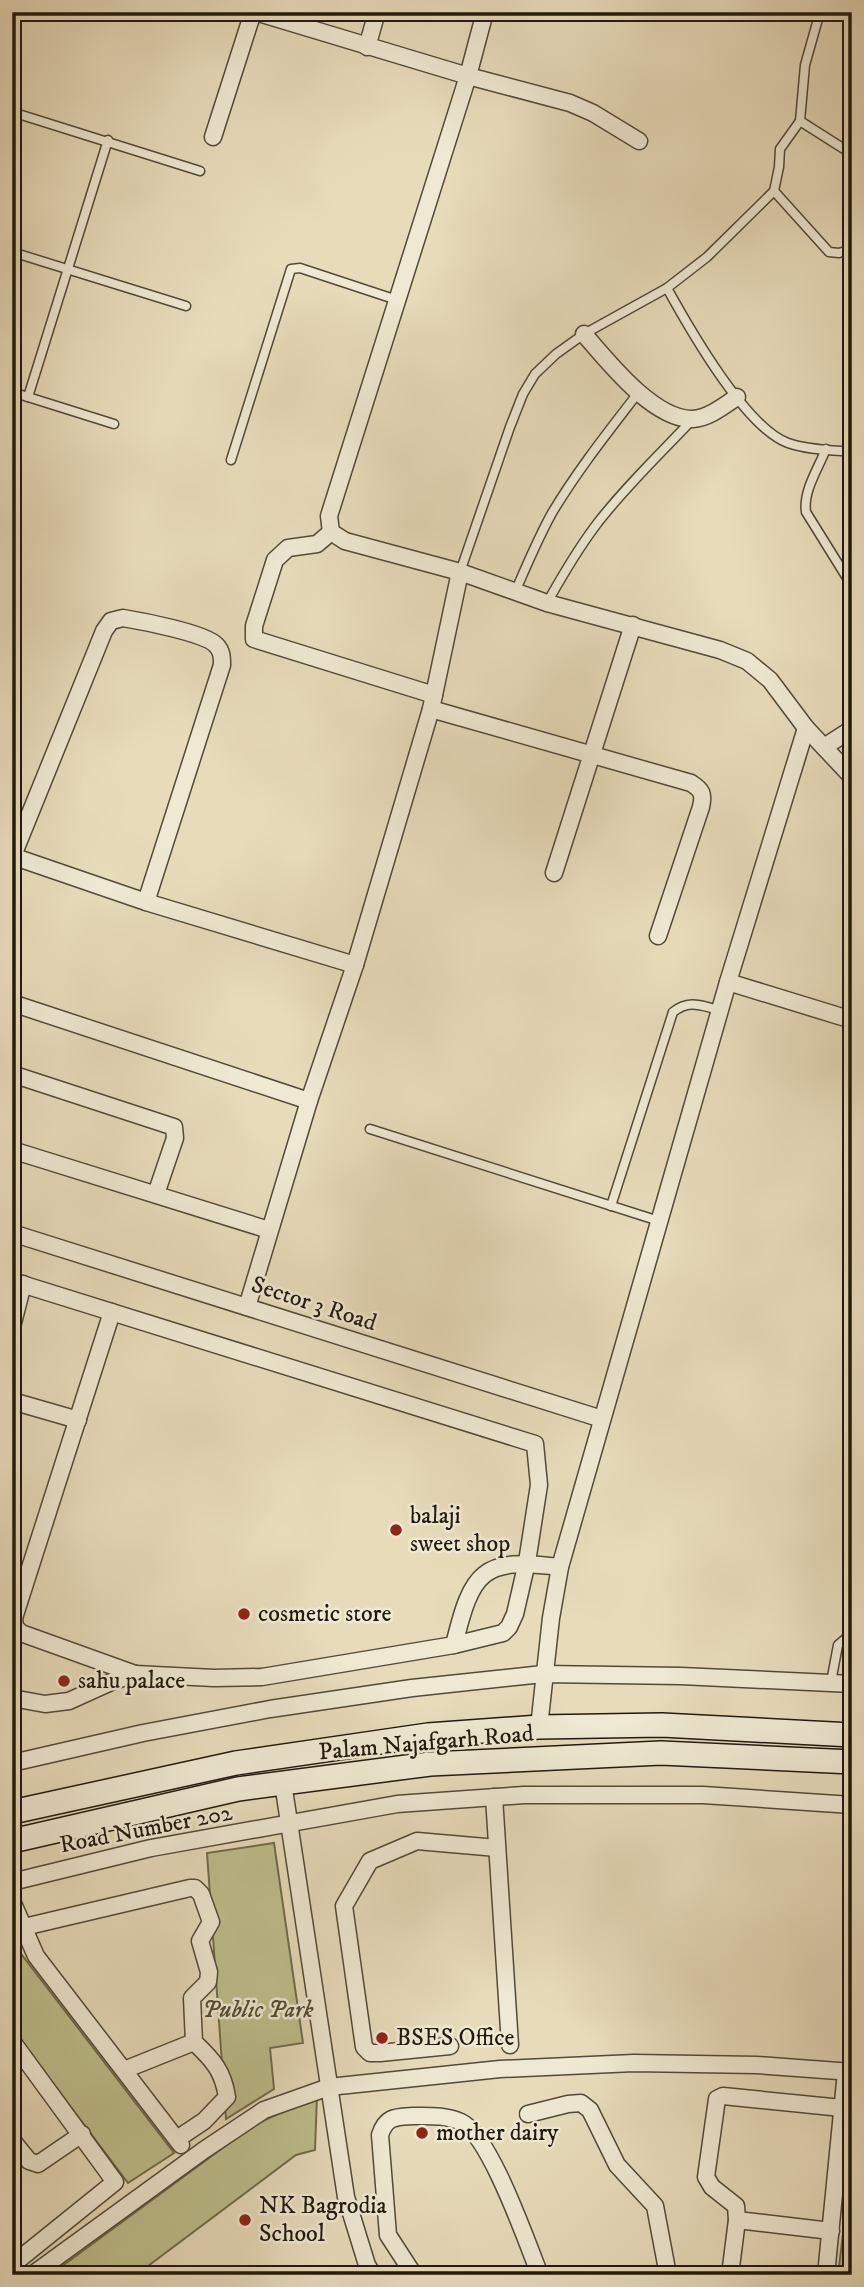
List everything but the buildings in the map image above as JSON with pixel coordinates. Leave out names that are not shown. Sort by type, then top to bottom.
[{"type":"main road","name":"Palam Najafgarh Road","points":[[12,1812],[236,1763],[428,1735],[539,1727],[662,1726],[852,1735]]},
{"type":"main road","name":"Palam Najafgarh Road","points":[[12,1841],[238,1788],[430,1764],[661,1753],[852,1762]]},
{"type":"street","points":[[213,137],[254,12],[367,47],[570,103],[593,113],[639,141]]},
{"type":"street","points":[[367,47],[377,12]]},
{"type":"street","points":[[331,532],[329,516],[468,76],[485,12]]},
{"type":"street","points":[[584,334],[638,393],[674,414],[693,419],[711,414],[737,397]]},
{"type":"street","points":[[331,532],[345,541],[460,572],[547,603],[720,650],[747,661],[771,680],[806,728],[852,777]]},
{"type":"street","points":[[331,532],[317,544],[288,548],[275,560],[254,626],[254,639],[432,702],[590,754],[691,783],[700,789],[703,797],[701,807],[659,936]]},
{"type":"street","points":[[247,1307],[309,1101],[355,965],[432,702],[460,572]]},
{"type":"street","points":[[146,901],[222,666],[221,651],[214,642],[200,637],[123,618],[111,621],[104,631],[12,857],[146,901],[355,965]]},
{"type":"street","points":[[554,873],[633,625]]},
{"type":"street","points":[[539,1727],[543,1674],[560,1567],[728,982],[806,728]]},
{"type":"street","points":[[824,747],[852,729]]},
{"type":"street","points":[[728,982],[852,1020]]},
{"type":"street","points":[[12,1003],[309,1101]]},
{"type":"street","points":[[12,1074],[174,1127],[175,1138],[156,1194]]},
{"type":"street","points":[[12,1150],[269,1230]]},
{"type":"street","name":"Sector 3 Road","points":[[12,1233],[602,1419]]},
{"type":"street","points":[[12,1327],[17,1283],[113,1312],[535,1444],[540,1485],[527,1562],[515,1614],[509,1627],[503,1633],[492,1637],[454,1645],[262,1677],[214,1678],[135,1674],[21,1633],[15,1627],[15,1618],[113,1312]]},
{"type":"street","points":[[12,1401],[78,1420]]},
{"type":"street","points":[[454,1645],[462,1611],[470,1593],[481,1577],[494,1567],[527,1562],[560,1567]]},
{"type":"street","points":[[12,1698],[45,1704],[69,1701],[135,1674]]},
{"type":"street","points":[[12,1763],[143,1733],[270,1709],[412,1688],[543,1674],[681,1676],[852,1684]]},
{"type":"street","points":[[283,1783],[346,2197],[373,2275]]},
{"type":"street","name":"Road Number 202","points":[[12,1882],[151,1848],[397,1804],[494,1797],[703,1794],[852,1805]]},
{"type":"street","points":[[494,1797],[510,2045]]},
{"type":"street","points":[[450,2046],[380,2053],[370,2053],[364,2047],[344,1906],[370,1861],[417,1841],[497,1848]]},
{"type":"street","points":[[24,1927],[195,1888],[201,1894],[211,1922],[200,1941],[209,1972],[208,1982],[192,1998],[194,2042],[222,2074],[227,2097],[204,2121],[177,2139]]},
{"type":"street","points":[[12,1901],[36,1956],[192,2159]]},
{"type":"street","points":[[12,2041],[115,2182],[12,2265]]},
{"type":"street","points":[[124,2070],[194,2042]]},
{"type":"street","points":[[32,2275],[264,2110],[329,2087],[500,2069],[634,2063],[757,2065],[849,2072],[842,2108],[826,2275]]},
{"type":"street","points":[[730,2275],[737,2220],[736,2206],[712,2188],[705,2177],[717,2099],[723,2096],[842,2108]]},
{"type":"street","points":[[528,2113],[581,2103],[590,2110],[617,2165],[654,2206],[668,2275]]},
{"type":"street","points":[[414,2275],[388,2235],[380,2135],[383,2125],[395,2117],[438,2116],[463,2123],[476,2133],[501,2179],[540,2275]]},
{"type":"street","points":[[12,2140],[29,2161],[38,2164],[82,2134]]},
{"type":"street","points":[[737,2220],[831,2231]]},
{"type":"lane","points":[[460,572],[523,394],[535,374],[556,354],[584,334],[667,288],[707,257],[774,191],[779,167],[779,149],[800,121],[805,65],[820,12]]},
{"type":"lane","points":[[12,112],[200,171]]},
{"type":"lane","points":[[800,121],[852,154]]},
{"type":"lane","points":[[28,397],[108,140]]},
{"type":"lane","points":[[774,191],[829,252],[839,253],[852,249]]},
{"type":"lane","points":[[12,252],[186,306]]},
{"type":"lane","points":[[231,460],[291,270],[300,268],[397,300]]},
{"type":"lane","points":[[667,288],[703,350],[737,397],[769,432],[786,442],[852,452]]},
{"type":"lane","points":[[12,392],[114,424]]},
{"type":"lane","points":[[515,592],[553,512],[579,471],[638,393]]},
{"type":"lane","points":[[547,603],[567,567],[597,524],[626,488],[693,419]]},
{"type":"lane","points":[[826,449],[805,502],[807,512],[852,586]]},
{"type":"lane","points":[[611,1206],[673,1012],[682,1005],[692,1004],[720,1010]]},
{"type":"lane","points":[[370,1129],[659,1222]]},
{"type":"lane","points":[[831,1682],[838,1646],[852,1633]]},
{"type":"green space","name":"Public Park","points":[[274,1843],[303,2043],[270,2048],[274,2089],[226,2119],[207,1853]]},
{"type":"green space","points":[[12,1942],[174,2153],[128,2183],[12,2029]]},
{"type":"green space","name":"Public Park","points":[[317,2096],[315,2150],[296,2155],[136,2275],[50,2275],[254,2125]]},
{"type":"green space","points":[[852,2159],[852,2275],[838,2275]]},
{"type":"place","name":"balaji sweet shop","points":[[396,1530]]},
{"type":"place","name":"cosmetic store","points":[[244,1614]]},
{"type":"place","name":"sahu palace","points":[[64,1681]]},
{"type":"place","name":"BSES Office","points":[[382,2038]]},
{"type":"place","name":"mother dairy","points":[[422,2133]]},
{"type":"place","name":"NK Bagrodia School","points":[[245,2220]]}]
